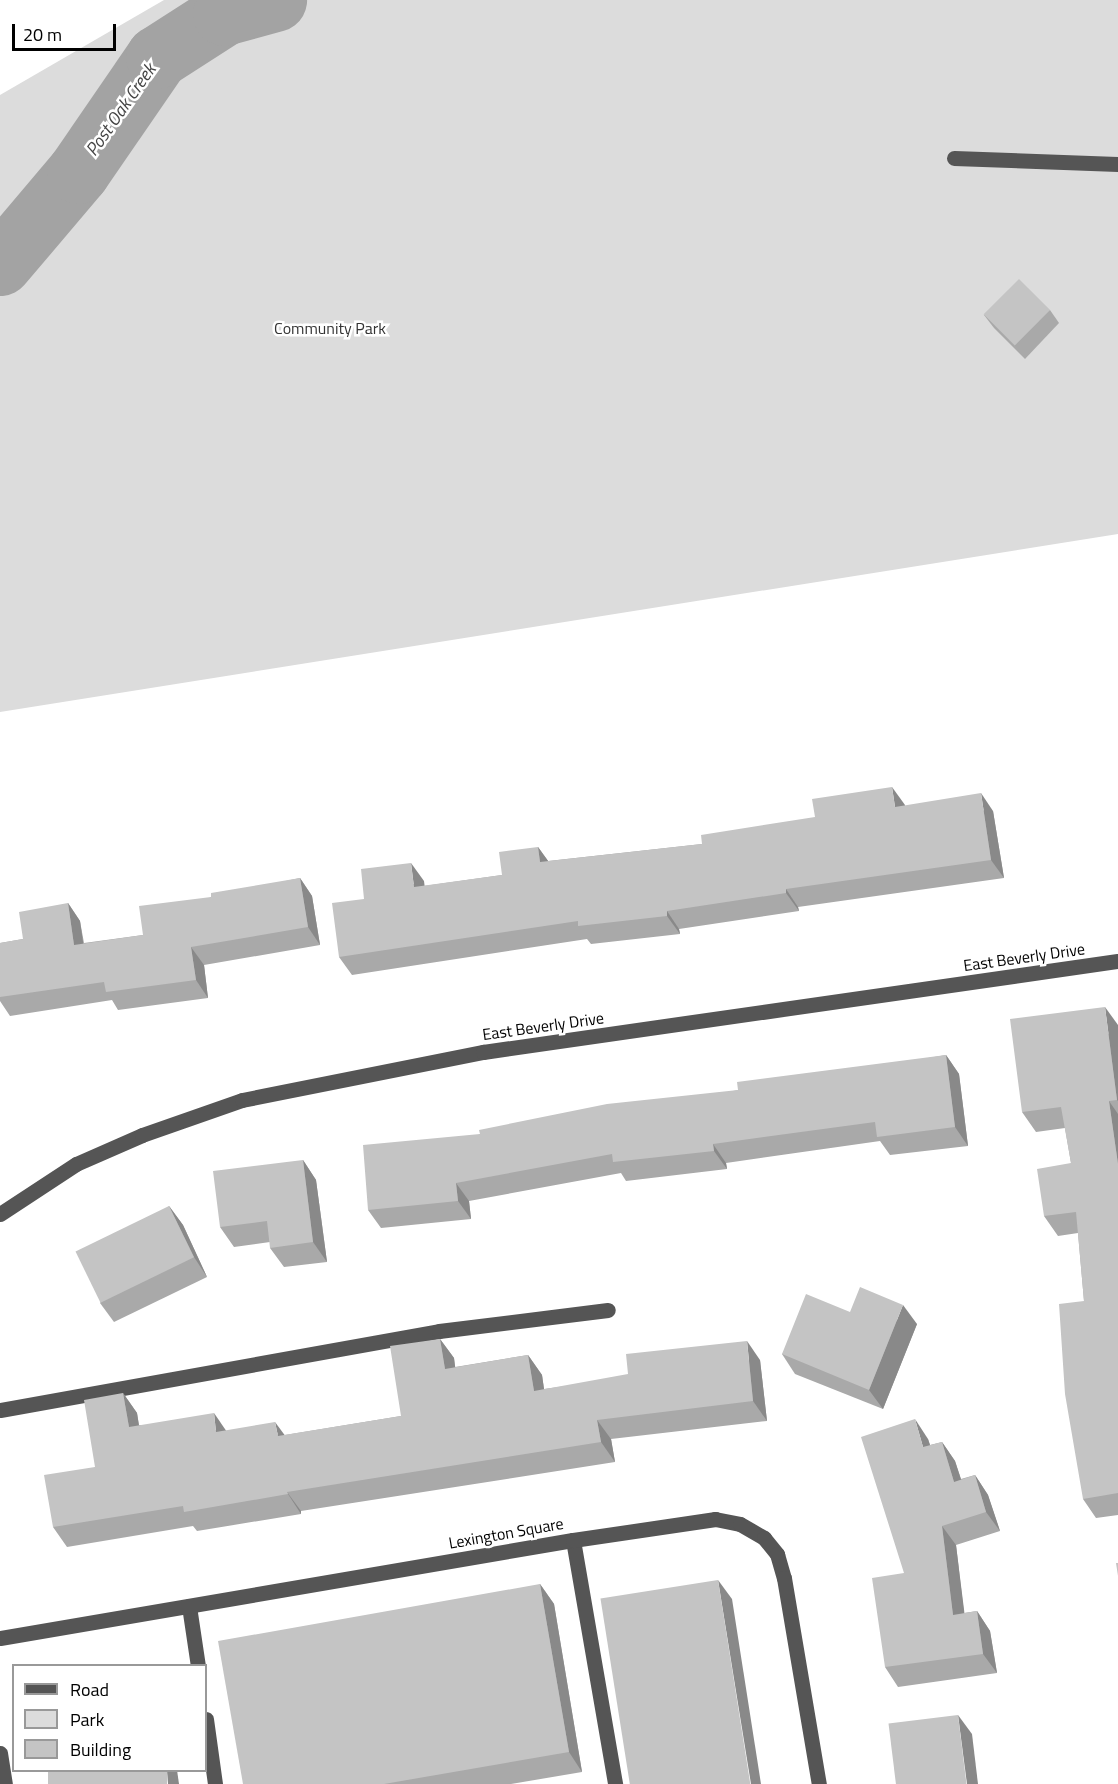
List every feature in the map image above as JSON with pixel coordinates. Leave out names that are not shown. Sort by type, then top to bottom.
[{"type":"street","points":[[954,158],[1118,164]]},
{"type":"street","name":"East Beverly Drive","points":[[0,1214],[76,1164],[142,1135],[242,1100],[483,1052],[1118,961]]},
{"type":"street","points":[[0,1410],[439,1331],[608,1310]]},
{"type":"street","name":"Lexington Square","points":[[0,1638],[573,1540],[715,1519],[740,1524],[764,1538],[777,1554],[784,1578],[819,1784]]},
{"type":"street","points":[[573,1540],[615,1784]]},
{"type":"street","points":[[189,1606],[198,1664]]},
{"type":"street","points":[[207,1726],[215,1784]]},
{"type":"street","points":[[0,1753],[5,1784]]},
{"type":"green space","name":"Community Park","points":[[164,0],[1118,0],[1118,534],[0,712],[0,95]]},
{"type":"building","points":[[1019,279],[1050,310],[1015,345],[984,314]]},
{"type":"building","points":[[892,787],[895,807],[981,793],[991,860],[786,889],[786,893],[667,911],[667,916],[578,926],[578,921],[339,957],[332,903],[364,899],[361,869],[411,863],[414,887],[502,875],[499,852],[538,847],[540,862],[702,844],[701,835],[815,817],[812,799]]},
{"type":"building","points":[[300,878],[308,927],[191,947],[196,980],[106,992],[104,982],[0,997],[0,943],[23,939],[19,912],[68,903],[74,945],[143,935],[139,906],[211,897],[211,893]]},
{"type":"building","points":[[1105,1007],[1117,1100],[1109,1101],[1118,1164],[1118,1493],[1083,1499],[1065,1394],[1059,1304],[1084,1301],[1076,1212],[1044,1216],[1037,1169],[1071,1163],[1061,1107],[1022,1112],[1010,1019]]},
{"type":"building","points":[[946,1055],[955,1127],[877,1137],[875,1122],[713,1144],[714,1151],[613,1162],[612,1154],[456,1183],[458,1201],[368,1210],[363,1145],[480,1134],[479,1130],[607,1104],[738,1090],[737,1082]]},
{"type":"building","points":[[303,1160],[313,1242],[270,1248],[267,1221],[220,1227],[213,1171]]},
{"type":"building","points":[[169,1206],[194,1257],[101,1303],[76,1252]]},
{"type":"building","points":[[860,1287],[903,1305],[869,1390],[782,1354],[806,1294],[850,1312]]},
{"type":"building","points":[[440,1339],[445,1369],[528,1355],[534,1391],[628,1374],[626,1354],[747,1341],[753,1401],[597,1420],[601,1442],[287,1492],[288,1494],[184,1512],[183,1506],[53,1527],[44,1475],[95,1467],[84,1400],[123,1393],[129,1427],[214,1413],[216,1432],[275,1422],[278,1436],[401,1416],[390,1346]]},
{"type":"building","points":[[915,1419],[923,1447],[942,1442],[954,1482],[975,1475],[986,1512],[942,1526],[953,1615],[977,1611],[983,1654],[885,1667],[872,1578],[904,1573],[861,1437]]},
{"type":"building","points":[[718,1580],[750,1784],[630,1784],[600,1599]]},
{"type":"building","points":[[540,1584],[569,1752],[384,1784],[243,1784],[218,1641]]},
{"type":"building","points":[[958,1715],[966,1784],[896,1784],[889,1724]]},
{"type":"building","points":[[48,1772],[167,1772],[167,1784],[48,1784]]},
{"type":"waterway","name":"Post Oak Creek","points":[[0,264],[78,172],[157,57],[224,14],[275,0]]}]
